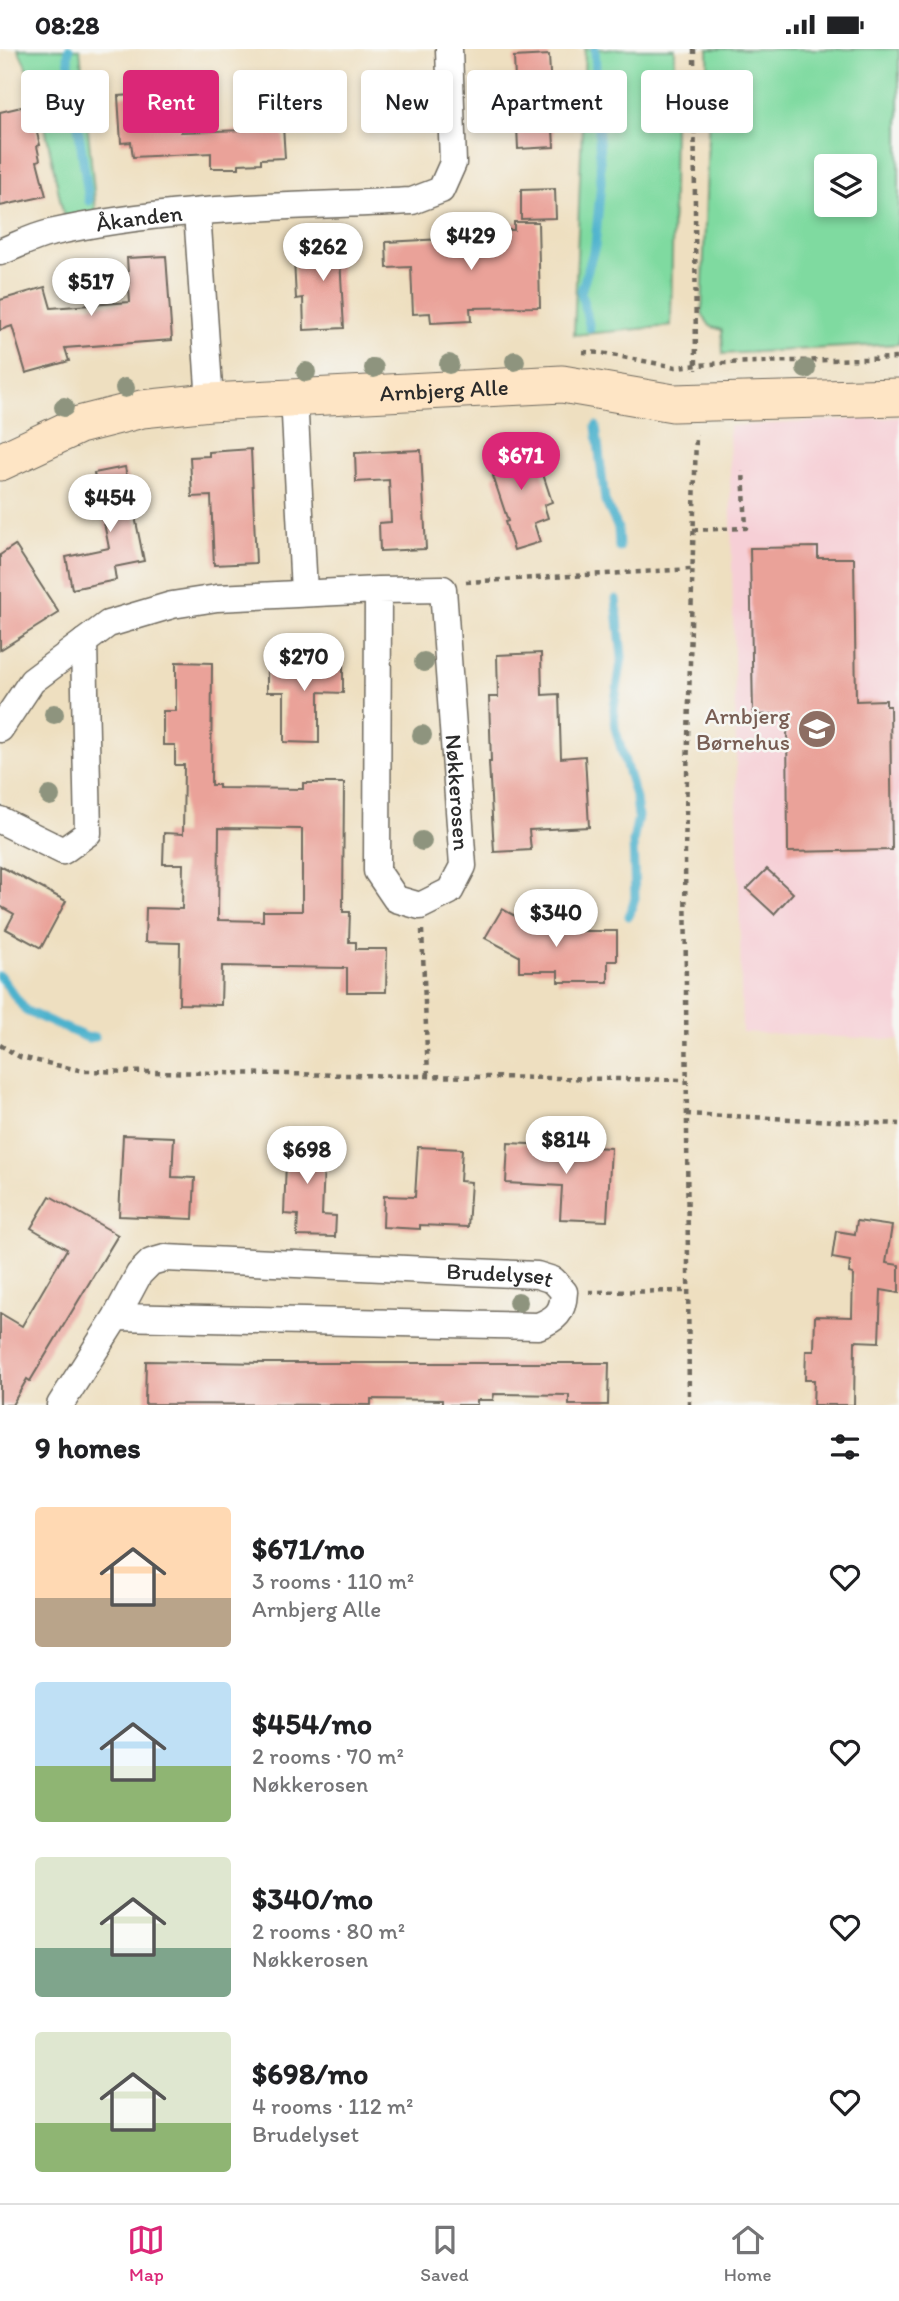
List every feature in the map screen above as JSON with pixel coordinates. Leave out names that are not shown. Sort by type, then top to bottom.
[{"type":"street","name":"Åkanden","points":[[0,252],[47,234],[130,219],[197,212],[412,201],[441,190],[453,163],[449,49]]},
{"type":"street","name":"Åkanden","points":[[197,212],[210,402]]},
{"type":"street","name":"Arnbjerg Alle","points":[[0,462],[79,425],[142,409],[210,402],[562,384],[673,403],[899,397]]},
{"type":"street","points":[[294,396],[303,592]]},
{"type":"street","points":[[0,729],[32,681],[108,624],[172,605],[217,598],[303,592],[443,589]]},
{"type":"street","name":"Nøkkerosen","points":[[421,906],[450,891],[463,866],[443,589]]},
{"type":"street","points":[[378,590],[377,871],[396,899],[421,906]]},
{"type":"street","points":[[0,820],[63,851],[88,832],[84,642]]},
{"type":"street","name":"Brudelyset","points":[[60,1405],[116,1317],[139,1274],[151,1262],[165,1258],[537,1275],[553,1280],[564,1292],[563,1303],[554,1320],[538,1326],[116,1317]]},
{"type":"path","points":[[689,1405],[685,852],[696,403],[694,49]]},
{"type":"path","points":[[693,530],[746,528],[743,471]]},
{"type":"path","points":[[443,589],[464,582],[692,569]]},
{"type":"path","points":[[421,906],[428,1076]]},
{"type":"path","points":[[0,1045],[20,1057],[83,1071],[686,1080]]},
{"type":"path","points":[[686,1114],[899,1124]]},
{"type":"path","points":[[564,1292],[688,1291]]},
{"type":"shaded area","name":"Arnbjerg Børnehus","points":[[899,417],[899,1040],[742,1032],[729,426]]},
{"type":"green space","points":[[18,49],[80,49],[82,70],[28,70]]},
{"type":"green space","points":[[585,49],[675,49],[675,70],[641,70],[641,133],[674,133],[671,326],[574,335],[582,133],[627,133],[627,70],[584,70]]},
{"type":"green space","points":[[708,49],[899,49],[899,344],[723,354],[722,330],[710,326],[702,314],[708,133],[753,133],[753,70],[708,70]]},
{"type":"green space","points":[[46,133],[88,133],[96,212],[64,218]]},
{"type":"building","points":[[549,55],[550,70],[515,70],[514,57]]},
{"type":"building","points":[[118,96],[123,96],[123,133],[219,133],[219,131],[233,130],[233,133],[283,133],[285,158],[261,159],[261,163],[239,164],[239,168],[211,168],[211,153],[133,157],[131,142],[121,143]]},
{"type":"building","points":[[21,107],[21,133],[37,133],[40,160],[37,161],[46,196],[0,206],[0,112]]},
{"type":"building","points":[[517,133],[553,133],[554,147],[518,149]]},
{"type":"building","points":[[555,189],[556,218],[521,219],[521,190]]},
{"type":"building","points":[[514,222],[538,222],[540,307],[470,308],[471,321],[431,323],[430,313],[413,314],[411,267],[387,268],[386,242],[500,236],[499,230],[514,230]]},
{"type":"building","points":[[350,235],[351,259],[340,259],[344,328],[304,330],[303,298],[296,299],[294,259],[316,258],[315,237]]},
{"type":"building","points":[[166,256],[172,340],[65,348],[69,361],[26,373],[12,326],[0,330],[0,300],[45,287],[51,308],[130,302],[127,258]]},
{"type":"building","points":[[532,440],[552,502],[544,505],[548,518],[534,523],[540,542],[514,550],[505,522],[508,521],[493,476],[497,475],[490,455]]},
{"type":"building","points":[[251,449],[256,563],[214,565],[211,496],[192,497],[190,457],[209,456],[209,452]]},
{"type":"building","points":[[421,450],[426,549],[380,551],[379,523],[391,522],[389,480],[356,482],[355,453]]},
{"type":"building","points":[[125,467],[144,561],[114,567],[116,580],[72,589],[66,557],[109,548],[94,473]]},
{"type":"building","points":[[15,545],[59,613],[0,650],[0,555]]},
{"type":"building","points":[[818,547],[818,558],[854,558],[856,701],[886,700],[886,706],[890,706],[892,850],[788,852],[787,714],[753,715],[750,548]]},
{"type":"building","points":[[541,653],[542,695],[559,694],[561,758],[585,756],[589,827],[529,830],[531,850],[494,852],[489,697],[498,697],[497,655]]},
{"type":"building","points":[[267,660],[343,660],[343,693],[319,692],[319,743],[284,742],[284,692],[267,692]]},
{"type":"building","points":[[176,662],[212,663],[211,785],[219,785],[219,788],[303,789],[303,783],[344,783],[343,912],[350,912],[349,942],[356,942],[356,949],[387,949],[386,992],[347,992],[347,968],[222,966],[221,1005],[179,1004],[180,943],[145,942],[146,908],[182,909],[183,864],[163,864],[164,833],[183,834],[184,765],[175,765],[175,745],[163,745],[163,711],[176,711]],"holes":[[[219,828],[302,829],[302,911],[263,911],[263,921],[218,920]]]},
{"type":"building","points":[[0,866],[66,901],[41,948],[6,929],[14,914],[0,906]]},
{"type":"building","points":[[767,869],[793,893],[774,914],[747,889]]},
{"type":"building","points":[[502,909],[532,925],[565,924],[565,931],[617,931],[617,961],[608,961],[608,982],[558,982],[558,971],[519,971],[519,956],[485,938]]},
{"type":"building","points":[[123,1135],[174,1137],[172,1177],[195,1178],[193,1219],[119,1216]]},
{"type":"building","points":[[287,1136],[325,1137],[322,1215],[336,1216],[335,1237],[297,1236],[298,1215],[284,1214]]},
{"type":"building","points":[[508,1143],[611,1148],[607,1221],[560,1219],[562,1186],[506,1183]]},
{"type":"building","points":[[418,1147],[462,1149],[460,1181],[471,1182],[468,1227],[383,1227],[384,1196],[415,1197]]},
{"type":"building","points":[[50,1196],[118,1235],[30,1381],[27,1379],[12,1405],[0,1405],[0,1313],[22,1326],[67,1249],[31,1228]]},
{"type":"building","points":[[857,1221],[892,1226],[886,1263],[899,1265],[899,1293],[881,1290],[879,1342],[855,1341],[854,1405],[813,1405],[814,1380],[805,1380],[806,1351],[814,1351],[815,1316],[852,1317],[853,1274],[849,1273],[850,1261],[832,1258],[836,1231],[855,1234]]},
{"type":"building","points":[[146,1361],[609,1363],[608,1405],[569,1405],[569,1395],[494,1394],[493,1400],[477,1400],[477,1405],[442,1405],[442,1400],[371,1399],[371,1405],[145,1404]]},
{"type":"waterway","points":[[69,49],[89,201]]},
{"type":"waterway","points":[[590,328],[581,292],[595,246],[601,182],[595,49]]},
{"type":"waterway","points":[[596,426],[605,501],[618,528],[619,548]]},
{"type":"waterway","points":[[616,599],[622,657],[614,708],[615,728],[636,799],[638,816],[633,842],[635,898],[629,916]]},
{"type":"waterway","points":[[0,976],[26,1011],[88,1038],[95,1037]]},
{"type":"place","name":"Arnbjerg Børnehus","points":[[817,729]]}]
